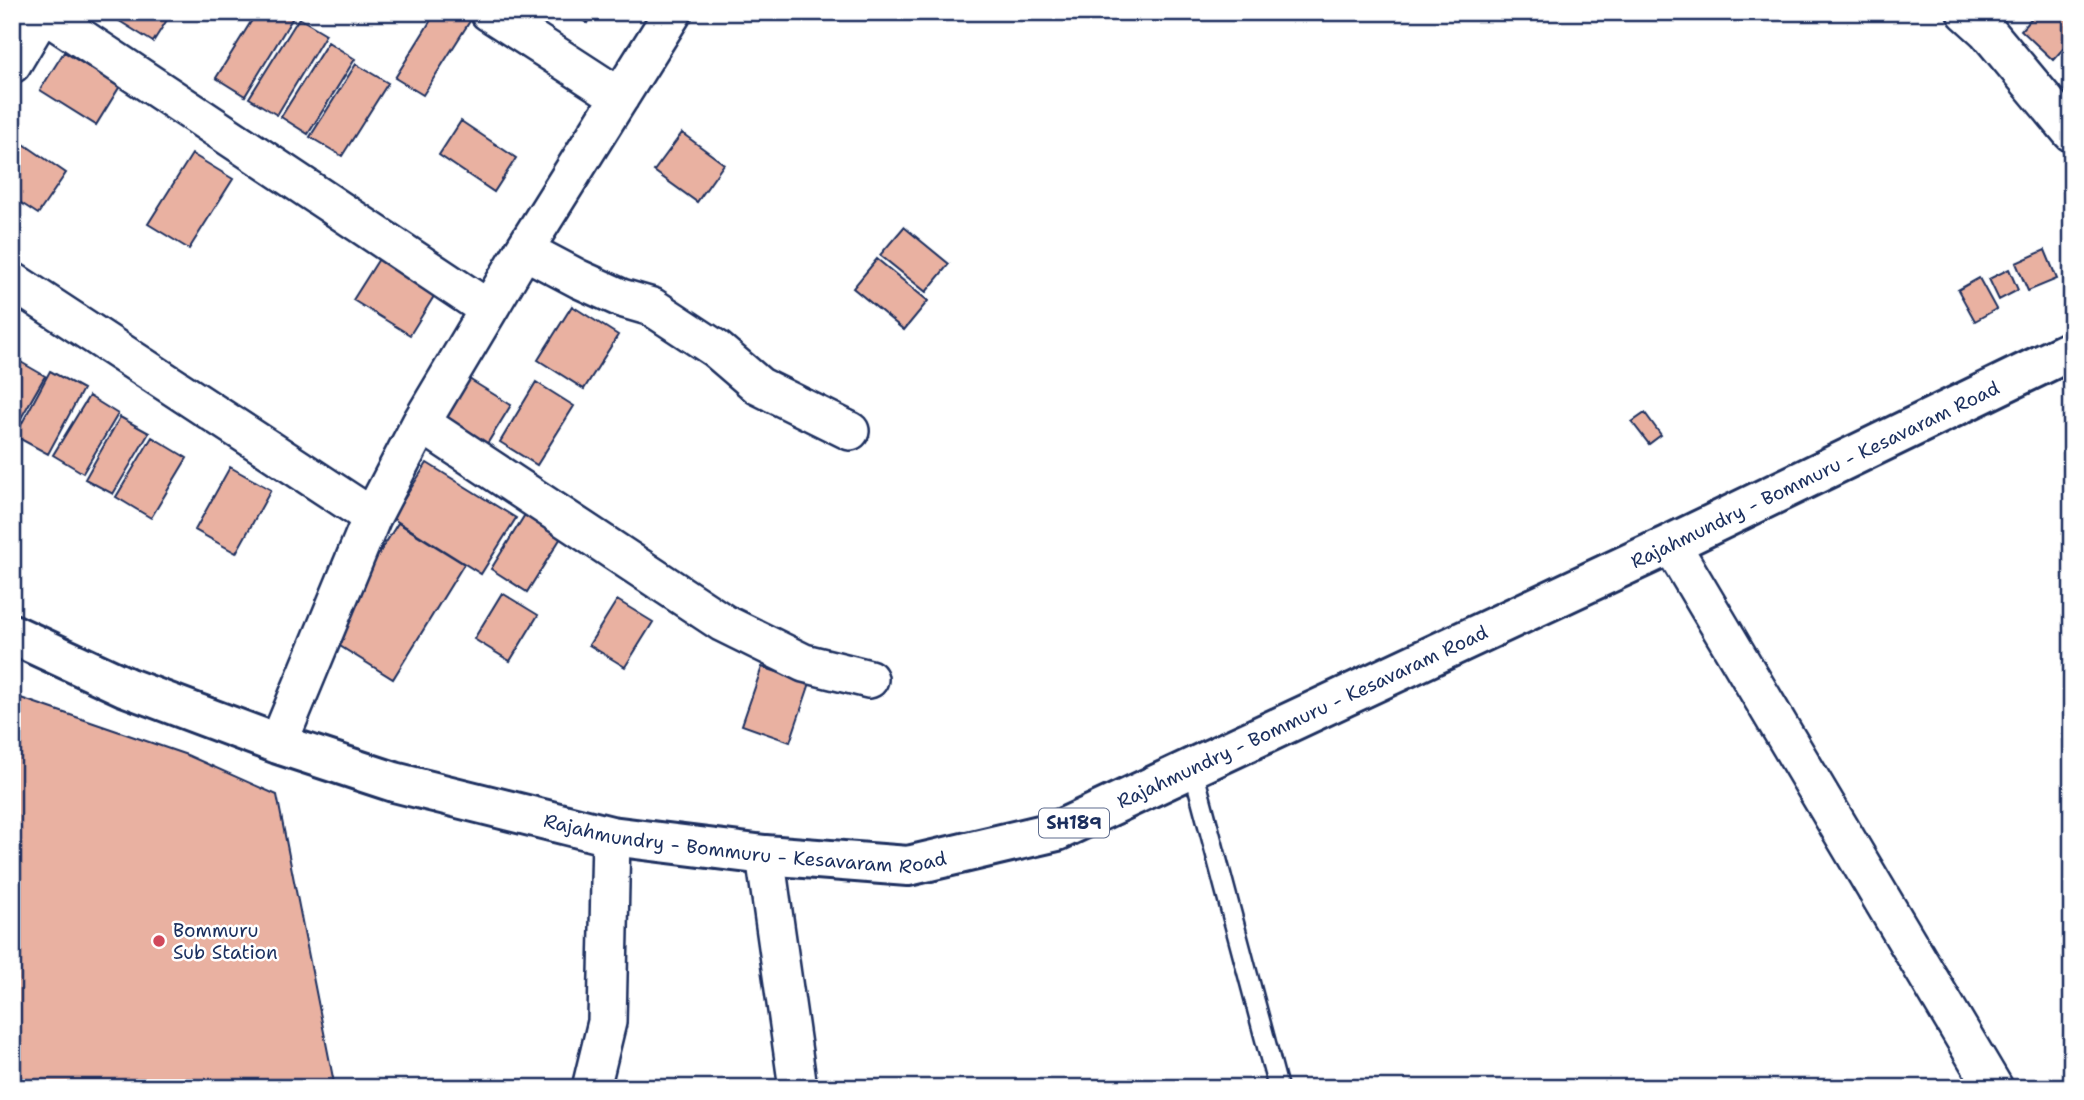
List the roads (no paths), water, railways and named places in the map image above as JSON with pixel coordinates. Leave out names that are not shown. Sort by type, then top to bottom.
[{"type":"main road","name":"Rajahmundry - Bommuru - Kesavaram Road","points":[[12,634],[126,687],[278,744],[394,782],[611,836],[765,855],[908,866],[1057,831],[1671,544],[2072,349]]},
{"type":"street","points":[[12,64],[42,12],[488,309]]},
{"type":"street","points":[[489,12],[620,97]]},
{"type":"street","points":[[278,744],[372,517],[421,424],[524,250],[673,12]]},
{"type":"street","points":[[1987,18],[2072,133]]},
{"type":"street","points":[[524,250],[579,279],[664,314],[716,349],[759,386],[850,432]]},
{"type":"street","points":[[12,281],[372,517]]},
{"type":"street","points":[[421,424],[723,622],[804,663],[869,679]]},
{"type":"street","points":[[1671,544],[1994,1088]]},
{"type":"street","points":[[591,1088],[607,1022],[611,836]]},
{"type":"street","points":[[765,855],[798,1088]]},
{"type":"lane","points":[[1193,768],[1278,1088]]},
{"type":"place","name":"Bommuru Sub Station","points":[[159,941]]}]
